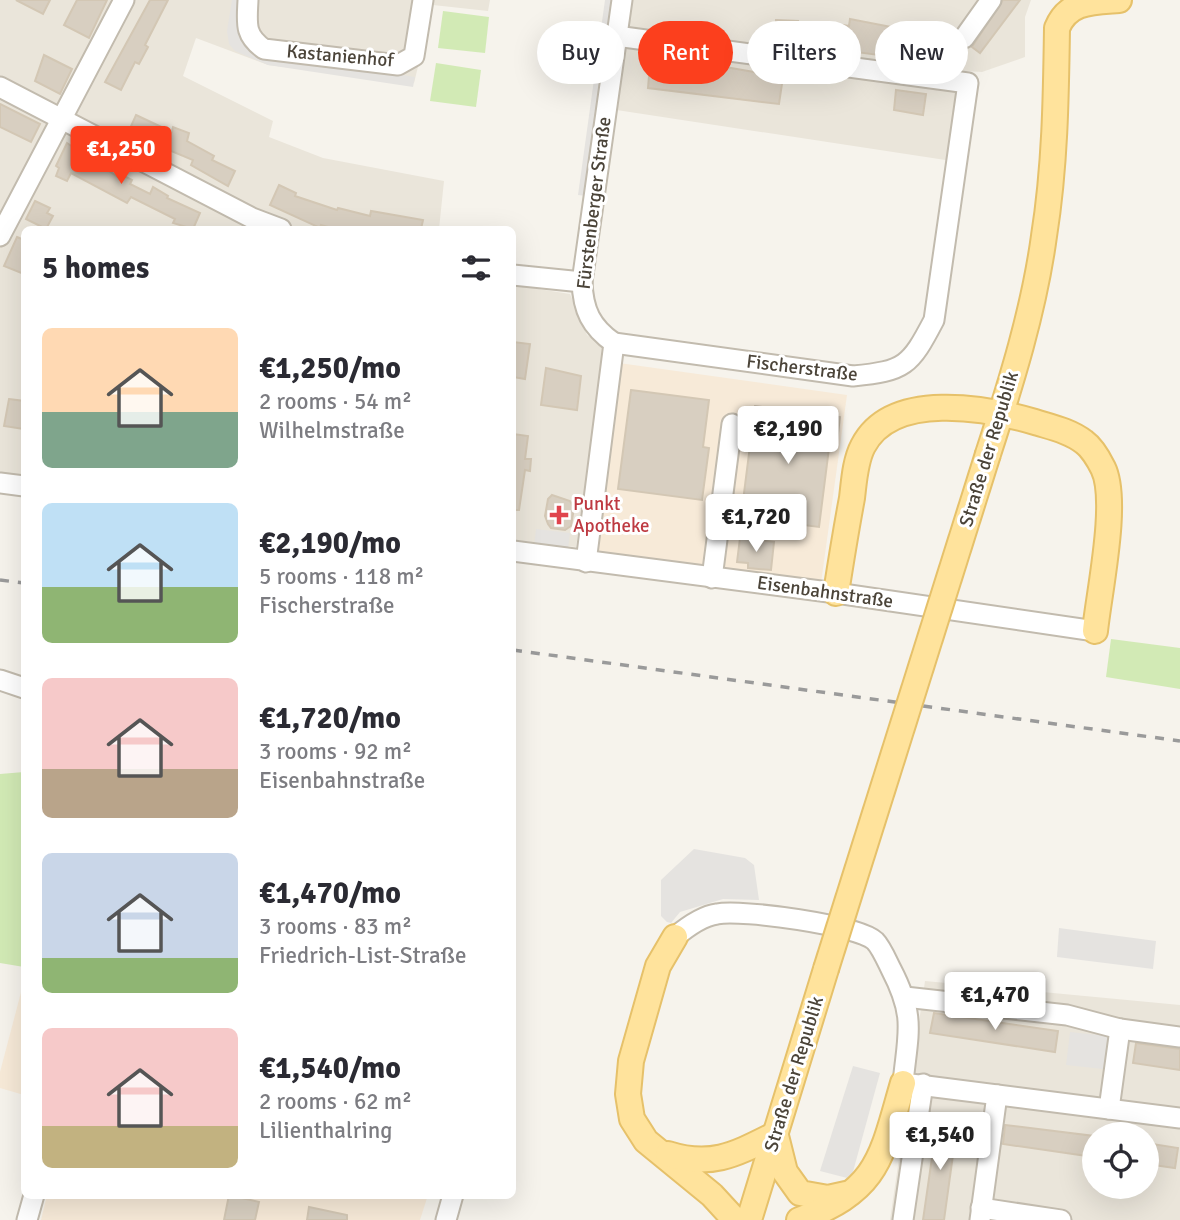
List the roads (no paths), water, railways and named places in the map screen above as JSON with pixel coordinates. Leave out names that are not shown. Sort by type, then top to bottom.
[{"type":"main road","name":"Straße der Republik","points":[[749,1220],[1002,412],[1028,314],[1044,238],[1055,138],[1057,28],[1063,14],[1081,3],[1119,0]]},
{"type":"main road","points":[[836,593],[856,471],[863,446],[878,427],[899,416],[938,407],[958,406],[1002,412],[1060,429],[1085,443],[1103,467],[1111,492],[1095,631]]},
{"type":"main road","points":[[675,937],[658,966],[631,1061],[628,1094],[632,1119],[646,1141],[712,1195],[735,1220]]},
{"type":"main road","points":[[799,1220],[854,1192],[866,1182],[878,1162],[913,1084]]},
{"type":"main road","points":[[660,1152],[692,1162],[714,1160],[740,1152],[776,1134],[785,1172],[800,1193],[828,1198],[854,1192]]},
{"type":"street","points":[[0,236],[124,0]]},
{"type":"street","name":"Kastanienhof","points":[[248,0],[246,31],[253,41],[264,49],[398,65],[414,56],[423,0]]},
{"type":"street","name":"Fürstenberger Straße","points":[[618,21],[622,0]]},
{"type":"street","points":[[968,32],[991,0]]},
{"type":"street","name":"Fischerstraße","points":[[614,343],[853,376],[891,373],[918,351],[934,320],[968,83],[624,37]]},
{"type":"street","name":"Fürstenberger Straße","points":[[609,84],[582,282],[587,313],[597,332],[614,343]]},
{"type":"street","points":[[0,87],[251,218],[273,226]]},
{"type":"street","points":[[516,275],[582,282]]},
{"type":"street","points":[[586,562],[614,343]]},
{"type":"street","points":[[712,578],[732,424]]},
{"type":"street","points":[[0,483],[21,486]]},
{"type":"street","name":"Eisenbahnstraße","points":[[516,551],[836,593],[1095,631]]},
{"type":"street","points":[[0,680],[21,687]]},
{"type":"street","points":[[675,937],[698,921],[735,911],[851,930],[874,941],[905,998],[911,1021],[913,1084],[903,1220]]},
{"type":"street","points":[[905,998],[1067,1016],[1120,1029],[1180,1037]]},
{"type":"street","points":[[1109,1109],[1120,1029]]},
{"type":"street","points":[[913,1084],[1180,1118]]},
{"type":"street","points":[[997,1095],[981,1214],[1061,1220]]},
{"type":"street","points":[[27,1220],[33,1199]]},
{"type":"street","points":[[446,1220],[452,1199]]},
{"type":"railway","points":[[0,580],[21,583]]},
{"type":"railway","points":[[516,650],[1180,741]]},
{"type":"place","name":"Punkt Apotheke","points":[[559,515]]}]
